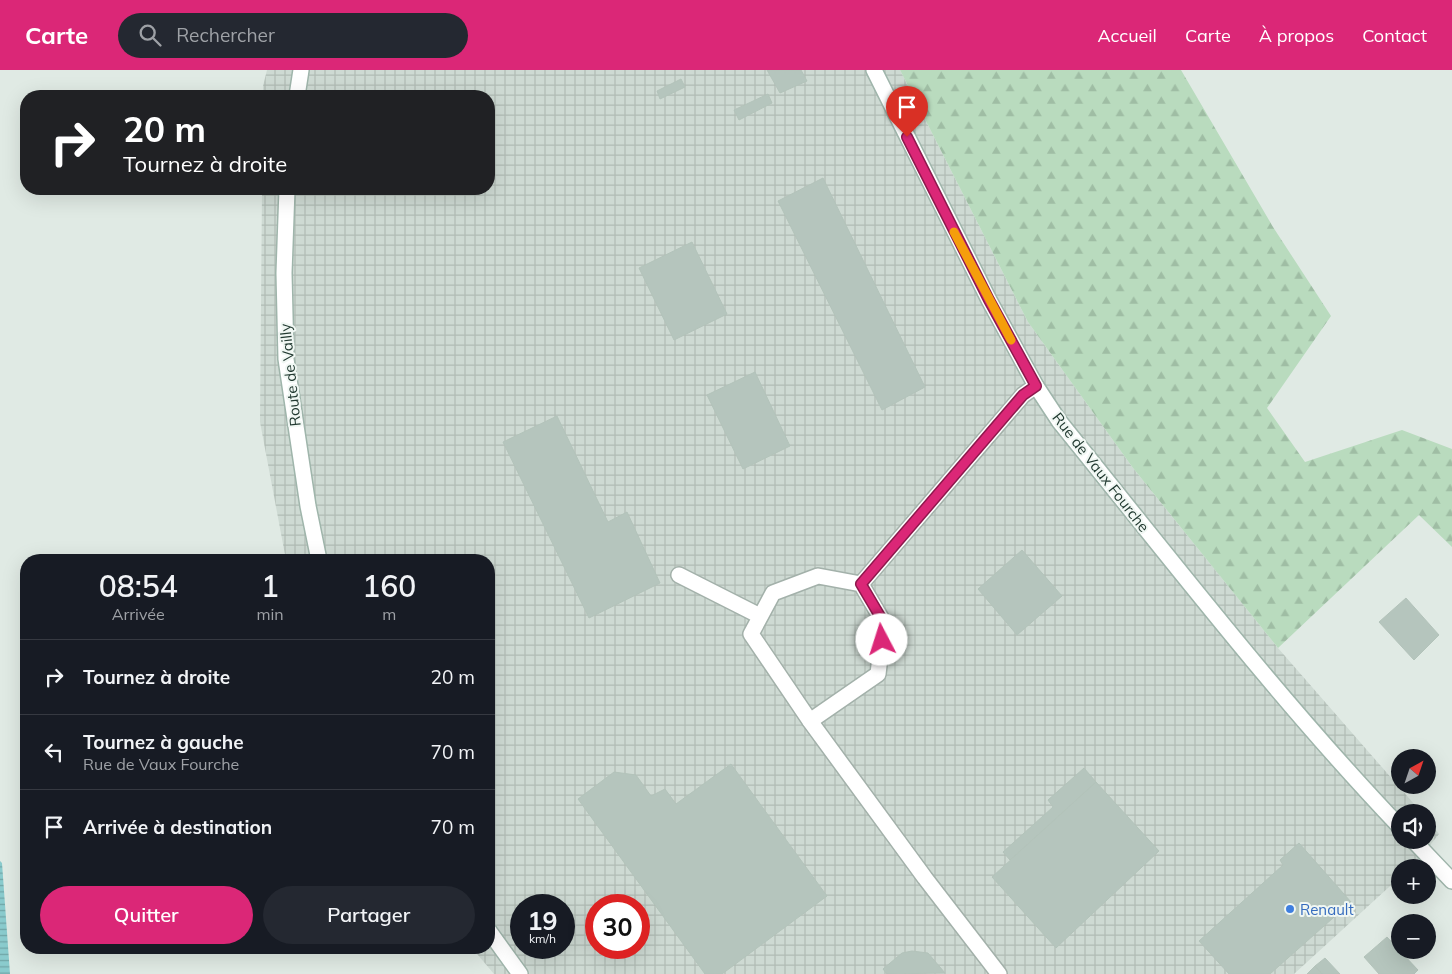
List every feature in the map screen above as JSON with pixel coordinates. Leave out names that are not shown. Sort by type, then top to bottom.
[{"type":"street","points":[[298,90],[301,70]]},
{"type":"street","name":"Rue de Vaux Fourche","points":[[874,70],[977,276],[1036,386],[1059,421],[1266,676],[1354,778],[1391,817]]},
{"type":"street","name":"Route de Vailly","points":[[286,195],[284,273],[286,359],[306,497],[318,554]]},
{"type":"street","points":[[861,584],[1023,395],[1036,386]]},
{"type":"street","points":[[680,575],[760,616]]},
{"type":"street","points":[[810,721],[878,674],[884,623],[861,584],[818,576],[773,593],[751,634],[810,721],[925,878],[999,974]]},
{"type":"street","points":[[1422,849],[1452,881]]},
{"type":"street","points":[[495,939],[520,974]]},
{"type":"shaded area","points":[[267,70],[900,70],[1028,322],[1133,468],[1278,648],[1391,778],[1391,794],[1405,794],[1414,804],[1391,804],[1391,849],[1427,849],[1419,859],[1391,859],[1391,885],[1294,974],[494,974],[477,954],[495,954],[495,554],[285,554],[260,422],[262,195],[495,195],[495,90],[263,90],[263,86]]},
{"type":"green space","points":[[900,70],[1181,70],[1273,227],[1331,316],[1267,408],[1305,462],[1402,430],[1452,449],[1452,547],[1419,515],[1278,648],[1133,468],[1028,322]]},
{"type":"water","points":[[0,861],[2,863],[10,974],[0,974]]},
{"type":"building","points":[[767,70],[801,70],[807,81],[780,93]]},
{"type":"building","points":[[681,79],[685,87],[660,99],[657,91]]},
{"type":"building","points":[[768,94],[772,103],[739,120],[734,110]]},
{"type":"building","points":[[823,178],[925,387],[882,410],[778,201]]},
{"type":"building","points":[[692,242],[727,314],[674,340],[639,268]]},
{"type":"building","points":[[755,372],[790,446],[743,469],[707,395]]},
{"type":"building","points":[[557,416],[608,522],[627,512],[660,583],[589,618],[503,442]]},
{"type":"building","points":[[1022,550],[1062,596],[1017,635],[978,589]]},
{"type":"building","points":[[1406,598],[1439,635],[1414,660],[1379,622]]},
{"type":"building","points":[[731,764],[827,896],[722,974],[705,974],[650,898],[650,894],[647,894],[578,799],[614,772],[636,775],[651,796],[665,789],[676,804]]},
{"type":"building","points":[[1084,768],[1096,782],[1010,860],[1003,852],[1053,807],[1048,800]]},
{"type":"building","points":[[1096,782],[1159,851],[1056,948],[992,877]]},
{"type":"building","points":[[1299,843],[1351,902],[1270,974],[1229,974],[1199,941],[1283,865],[1280,860]]},
{"type":"building","points":[[1387,937],[1391,941],[1391,959],[1408,959],[1418,970],[1414,974],[1379,974],[1364,957]]},
{"type":"building","points":[[912,951],[928,953],[945,973],[887,974],[883,969],[902,953]]},
{"type":"building","points":[[1325,958],[1340,974],[1322,974],[1315,966]]},
{"type":"building","points":[[1315,966],[1322,974],[1307,974]]},
{"type":"slow traffic","points":[[954,232],[1011,340]]},
{"type":"place","name":"Renault","points":[[1290,909]]},
{"type":"route","points":[[882,640],[884,623],[861,584],[1023,395],[1036,386],[989,300],[907,137]]}]
